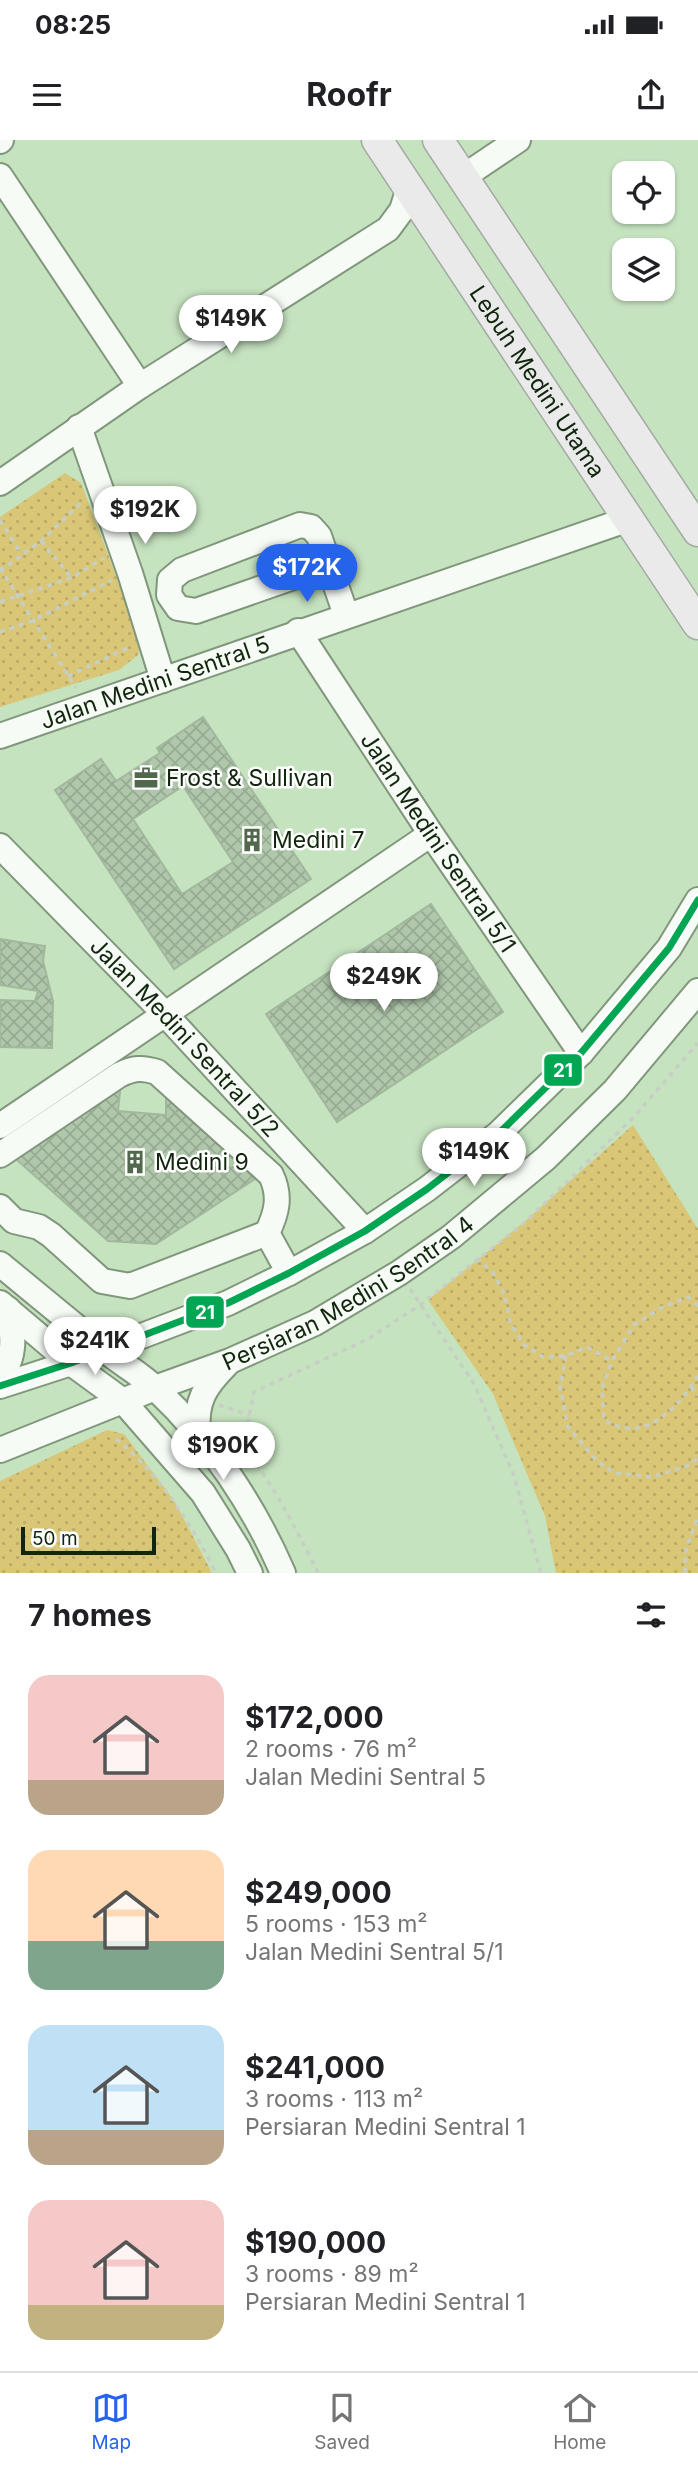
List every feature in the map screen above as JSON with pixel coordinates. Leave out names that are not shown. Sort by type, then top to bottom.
[{"type":"main road","name":"Lebuh Medini Utama","points":[[377,140],[698,624]]},
{"type":"main road","points":[[438,140],[698,531]]},
{"type":"street","points":[[463,177],[518,140]]},
{"type":"street","points":[[0,176],[140,386]]},
{"type":"street","points":[[0,483],[140,386],[387,229],[402,209],[409,188]]},
{"type":"street","points":[[79,427],[130,573],[163,680]]},
{"type":"street","name":"Jalan Medini Sentral 5","points":[[0,736],[629,519]]},
{"type":"street","points":[[328,565],[196,611],[178,608],[169,595],[170,580],[182,570],[300,525],[311,527],[318,536],[346,615]]},
{"type":"street","name":"Jalan Medini Sentral 5/1","points":[[298,631],[431,834],[581,1053]]},
{"type":"street","points":[[0,1126],[431,834]]},
{"type":"street","name":"Jalan Medini Sentral 5/2","points":[[0,846],[164,1013],[365,1231]]},
{"type":"street","name":"Persiaran Medini Sentral 4","points":[[0,1385],[71,1363],[228,1303],[365,1231],[427,1189],[498,1134],[581,1053],[669,948],[698,900]]},
{"type":"street","name":"Persiaran Medini Sentral 4","points":[[0,1450],[230,1361],[315,1323],[399,1273],[451,1237],[546,1158],[615,1090],[698,991]]},
{"type":"street","points":[[0,1155],[119,1075],[144,1067],[157,1072],[271,1175],[278,1203],[267,1233],[130,1286],[102,1282],[39,1227],[5,1221]]},
{"type":"street","points":[[267,1233],[289,1273]]},
{"type":"street","points":[[0,1264],[155,1388],[198,1433],[235,1485],[269,1541],[283,1573]]},
{"type":"street","points":[[4,1306],[71,1363],[123,1401],[203,1493],[250,1573]]},
{"type":"street","points":[[0,1376],[6,1369],[12,1350],[12,1329],[4,1306]]},
{"type":"street","points":[[198,1433],[196,1415],[200,1398],[215,1376],[230,1361]]},
{"type":"path","points":[[87,706],[0,570],[41,541],[99,486]]},
{"type":"path","points":[[0,520],[22,555]]},
{"type":"path","points":[[41,541],[71,578]]},
{"type":"path","points":[[0,603],[71,578],[121,547]]},
{"type":"path","points":[[0,632],[34,621],[110,580],[130,573]]},
{"type":"path","points":[[68,676],[132,646]]},
{"type":"path","points":[[477,1258],[494,1274],[505,1296],[510,1322],[523,1344],[543,1357],[566,1356],[586,1347],[612,1361]]},
{"type":"path","points":[[399,1273],[473,1382],[513,1473],[541,1573]]},
{"type":"path","points":[[698,1306],[688,1297],[661,1308],[634,1325],[612,1361],[602,1388],[604,1420],[617,1428],[644,1428],[672,1410],[698,1376]]},
{"type":"path","points":[[566,1356],[560,1387],[568,1427],[597,1461],[614,1473],[652,1477],[687,1466],[698,1458]]},
{"type":"path","points":[[691,1387],[698,1395]]},
{"type":"path","points":[[200,1398],[249,1415]]},
{"type":"path","points":[[116,1439],[129,1449],[153,1476],[202,1545],[216,1573]]},
{"type":"path","points":[[243,1446],[293,1522],[318,1573]]},
{"type":"path","points":[[685,1573],[686,1550],[698,1516]]},
{"type":"shaded area","points":[[65,473],[81,483],[141,642],[138,655],[119,670],[0,707],[0,517]]},
{"type":"shaded area","points":[[633,1125],[698,1229],[698,1573],[556,1573],[545,1516],[493,1394],[428,1300],[524,1222]]},
{"type":"shaded area","points":[[107,1430],[124,1434],[175,1502],[212,1573],[0,1573],[0,1481]]},
{"type":"building","name":"Medini 7","points":[[203,717],[311,879],[174,969],[55,790],[101,759],[116,781],[160,753],[157,748]],"holes":[[[183,786],[233,862],[182,894],[133,819]]]},
{"type":"building","points":[[431,904],[503,1012],[337,1122],[266,1014]]},
{"type":"building","points":[[0,939],[45,946],[43,961],[53,1001],[52,1048],[0,1047],[0,1000],[35,1001],[38,991],[0,985]]},
{"type":"building","name":"Medini 9","points":[[121,1083],[118,1111],[166,1115],[166,1095],[264,1173],[156,1244],[108,1241],[8,1152]]},
{"type":"transit line","name":"21","points":[[0,1386],[71,1363],[228,1303],[365,1231],[427,1189],[498,1134],[581,1053],[669,948],[698,900]]},
{"type":"place","name":"Frost & Sullivan","points":[[146,778]]},
{"type":"place","name":"Medini 7","points":[[252,840]]},
{"type":"place","name":"Medini 9","points":[[135,1162]]}]
